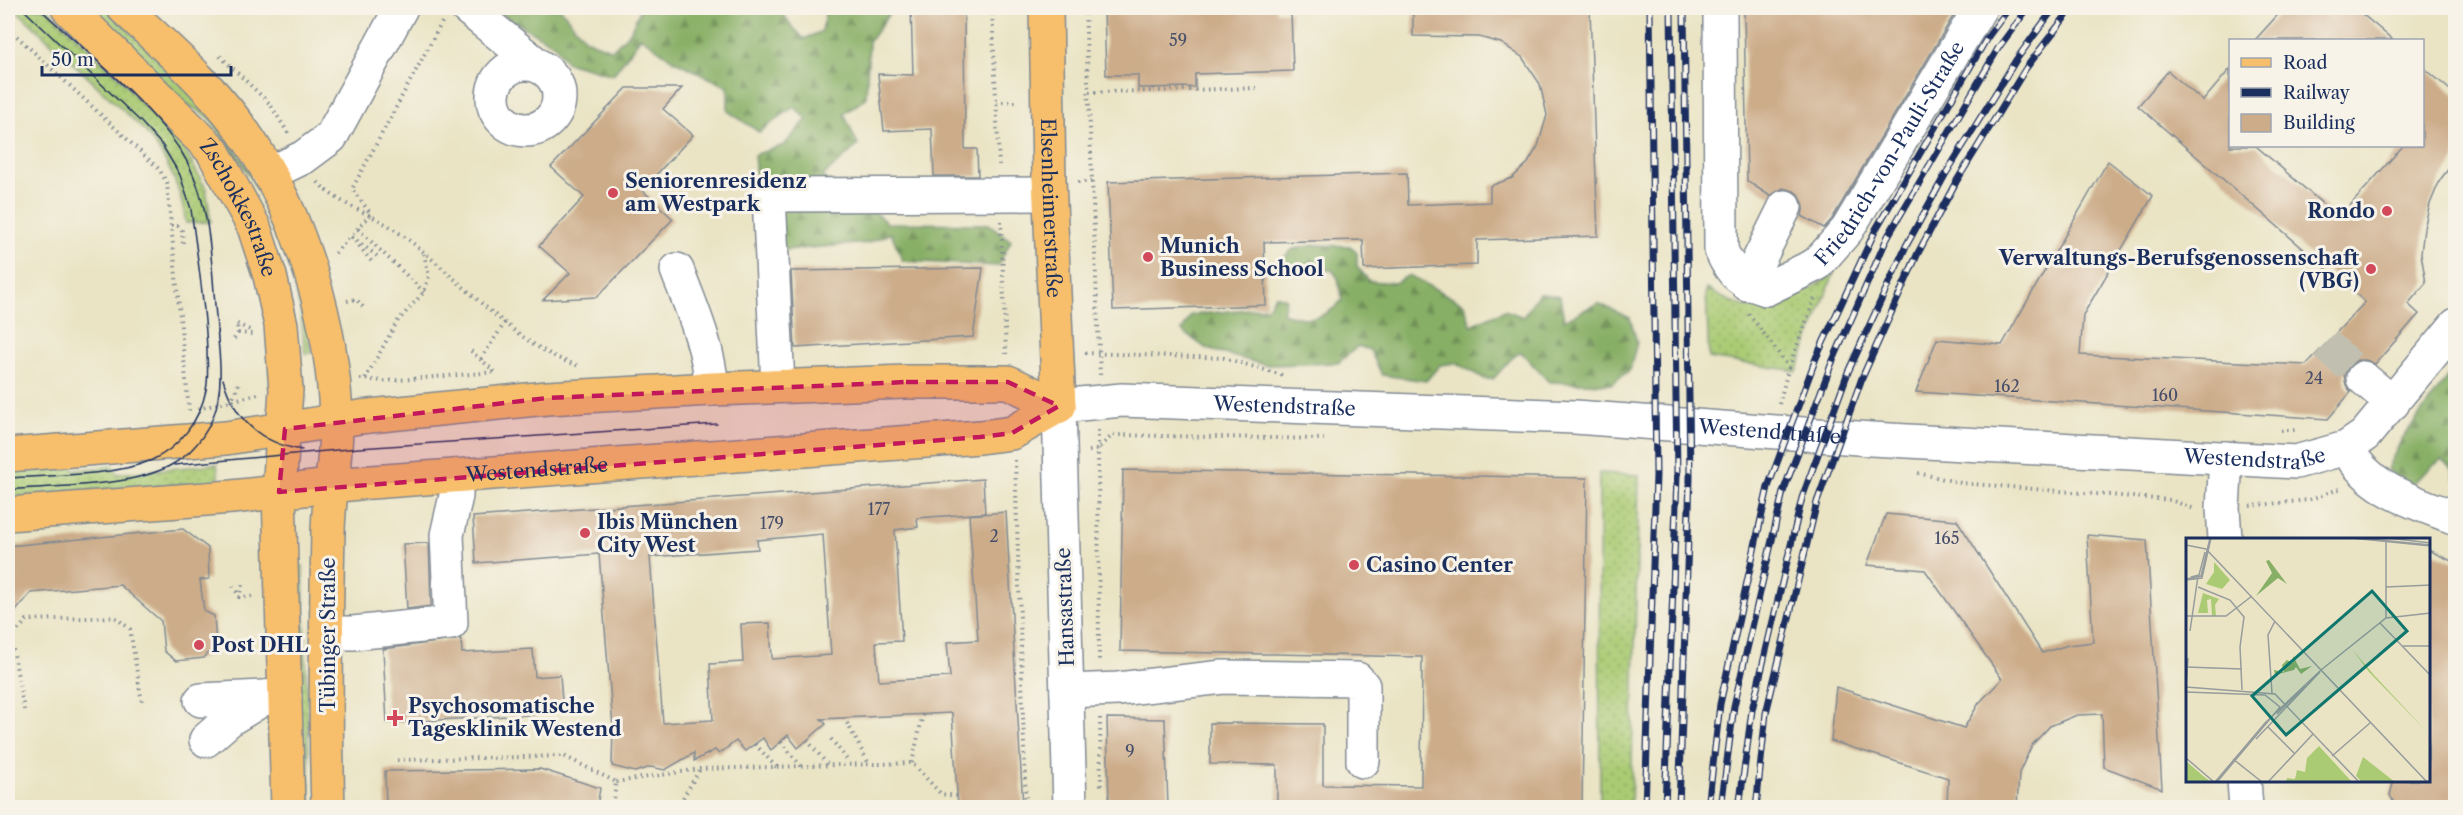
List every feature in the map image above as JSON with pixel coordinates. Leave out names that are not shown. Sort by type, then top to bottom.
[{"type":"main road","name":"Zschokkestraße","points":[[68,8],[212,150],[254,227],[278,304],[286,390],[280,478]]},
{"type":"main road","points":[[124,8],[220,102],[252,143],[293,222],[311,274],[334,385],[336,420],[333,475]]},
{"type":"main road","name":"Elsenheimerstraße","points":[[1046,8],[1062,188],[1059,406]]},
{"type":"main road","points":[[8,455],[200,440],[336,420],[547,398],[712,389],[1008,382],[1059,406]]},
{"type":"main road","name":"Westendstraße","points":[[8,514],[280,478],[333,475],[456,476],[1012,433],[1059,406]]},
{"type":"main road","name":"Tübinger Straße","points":[[328,807],[328,527],[333,475]]},
{"type":"main road","points":[[280,478],[275,696],[288,807]]},
{"type":"street","points":[[269,174],[304,158],[331,137],[401,8]]},
{"type":"street","points":[[1720,8],[1721,250],[1730,271],[1748,284],[1785,207]]},
{"type":"street","name":"Friedrich-von-Pauli-Straße","points":[[1748,284],[1766,290],[1817,264],[1847,230],[1980,8]]},
{"type":"street","points":[[456,13],[507,60],[540,67],[555,81],[559,101],[549,120],[529,129],[507,124],[494,106],[493,95],[507,60]]},
{"type":"street","points":[[778,386],[769,195],[1062,188]]},
{"type":"street","points":[[678,270],[705,347],[712,389]]},
{"type":"street","points":[[2346,448],[2365,435],[2456,325]]},
{"type":"street","points":[[2363,378],[2393,403]]},
{"type":"street","name":"Westendstraße","points":[[1059,406],[1122,400],[1575,417],[1871,439],[2296,462],[2346,448],[2364,474],[2387,492],[2456,518]]},
{"type":"street","name":"Hansastraße","points":[[1059,406],[1070,807]]},
{"type":"street","points":[[2226,458],[2223,508],[2226,538]]},
{"type":"street","points":[[328,633],[353,633],[451,623],[447,535],[456,496],[456,476]]},
{"type":"street","points":[[1067,691],[1100,690],[1223,677],[1357,679],[1363,686],[1363,761]]},
{"type":"street","points":[[201,700],[275,696]]},
{"type":"street","points":[[206,740],[230,719],[275,696]]},
{"type":"street","points":[[2244,782],[2246,807]]},
{"type":"path","points":[[1085,8],[1100,353],[1224,358]]},
{"type":"path","points":[[371,214],[352,189],[456,13]]},
{"type":"path","points":[[8,28],[159,169],[167,183],[189,411],[259,393]]},
{"type":"path","points":[[1089,92],[1258,88]]},
{"type":"path","points":[[996,102],[1022,102]]},
{"type":"path","points":[[304,158],[322,187],[371,214],[553,356],[590,368]]},
{"type":"path","points":[[1062,188],[1093,182]]},
{"type":"path","points":[[351,236],[371,214]]},
{"type":"path","points":[[171,226],[178,226],[182,231],[183,244]]},
{"type":"path","points":[[358,229],[424,292]]},
{"type":"path","points":[[351,236],[377,256]]},
{"type":"path","points":[[351,236],[372,262]]},
{"type":"path","points":[[366,377],[397,322],[424,292],[429,276],[424,254]]},
{"type":"path","points":[[1778,407],[1789,367],[1822,281],[1817,264]]},
{"type":"path","points":[[1748,284],[1749,313],[1789,367]]},
{"type":"path","points":[[346,301],[356,299],[363,307]]},
{"type":"path","points":[[481,359],[506,321]]},
{"type":"path","points":[[243,338],[238,333],[237,324],[253,332]]},
{"type":"path","points":[[234,339],[238,333]]},
{"type":"path","points":[[471,351],[495,372]]},
{"type":"path","points":[[228,408],[239,383]]},
{"type":"path","points":[[1012,433],[1026,807]]},
{"type":"path","points":[[1101,796],[1096,450],[1113,435],[1170,437]]},
{"type":"path","points":[[1909,471],[1961,483],[2170,500]]},
{"type":"path","points":[[239,597],[242,585]]},
{"type":"path","points":[[233,586],[239,597]]},
{"type":"path","points":[[239,597],[262,595]]},
{"type":"path","points":[[24,710],[10,638],[27,620],[115,617],[130,629],[142,703]]},
{"type":"path","points":[[912,763],[923,714]]},
{"type":"path","points":[[847,723],[869,765]]},
{"type":"path","points":[[831,739],[850,763]]},
{"type":"path","points":[[807,740],[827,764]]},
{"type":"path","points":[[781,742],[801,767]]},
{"type":"path","points":[[755,744],[778,769]]},
{"type":"path","points":[[397,760],[564,756],[616,782],[700,769],[778,769],[827,764],[912,763],[941,794],[957,796]]},
{"type":"path","points":[[678,807],[700,769]]},
{"type":"path","points":[[613,807],[616,782]]},
{"type":"path","points":[[2156,805],[2208,807]]},
{"type":"highlighted area","points":[[906,382],[1008,382],[1059,406],[1012,433],[980,437],[279,492],[285,429],[547,398]]},
{"type":"green space","points":[[14,8],[46,8],[154,110],[179,140],[206,189],[211,222],[186,223],[181,198],[172,174],[145,131]]},
{"type":"green space","points":[[84,8],[106,8],[208,106],[270,204],[305,306],[311,353],[305,354],[300,311],[287,262],[265,205],[248,173],[209,117],[183,102]]},
{"type":"green space","points":[[490,8],[560,8],[585,39],[612,50],[630,32],[641,8],[780,8],[790,24],[804,39],[822,31],[826,8],[893,8],[869,42],[866,98],[844,114],[858,145],[822,177],[862,201],[887,223],[989,224],[1011,241],[998,266],[903,261],[891,233],[868,243],[785,250],[757,186],[754,155],[784,145],[807,119],[794,107],[759,132],[728,111],[728,87],[673,60],[641,37],[613,75],[566,62],[555,45]]},
{"type":"green space","points":[[1315,245],[1350,246],[1357,253],[1357,266],[1369,281],[1395,283],[1409,275],[1464,304],[1471,325],[1505,310],[1523,317],[1539,293],[1560,296],[1564,320],[1598,303],[1630,318],[1637,342],[1630,370],[1611,384],[1549,382],[1521,352],[1512,358],[1493,379],[1485,379],[1456,363],[1440,365],[1426,381],[1382,375],[1370,350],[1358,346],[1338,363],[1265,365],[1207,349],[1182,331],[1191,315],[1268,307],[1275,295],[1286,299],[1283,313],[1292,316],[1308,318],[1329,312],[1342,300],[1338,278],[1332,270],[1284,268],[1279,262],[1293,249]]},
{"type":"green space","points":[[1834,273],[1797,371],[1709,358],[1706,289],[1738,305],[1771,306],[1794,298]]},
{"type":"green space","points":[[2455,367],[2456,445],[2452,449],[2455,453],[2455,481],[2453,470],[2441,460],[2407,488],[2387,469],[2402,439]]},
{"type":"green space","points":[[68,463],[74,470],[113,466],[117,474],[217,464],[219,483],[77,491],[8,498],[8,469]]},
{"type":"green space","points":[[1599,473],[1639,475],[1631,807],[1600,807]]},
{"type":"green space","points":[[296,566],[303,566],[310,797],[313,807],[301,807]]},
{"type":"building","points":[[911,8],[964,8],[965,149],[977,149],[978,176],[934,176],[932,129],[884,131],[878,74],[913,75]]},
{"type":"building","points":[[1104,8],[1276,8],[1276,12],[1291,12],[1293,71],[1195,74],[1195,87],[1138,88],[1138,75],[1106,75]]},
{"type":"building","points":[[1413,8],[1590,8],[1598,236],[1477,240],[1477,265],[1364,269],[1363,240],[1264,242],[1266,305],[1113,310],[1108,182],[1407,173],[1408,205],[1490,202],[1490,186],[1512,178],[1528,163],[1538,146],[1547,115],[1540,84],[1522,57],[1501,43],[1479,37],[1413,36]]},
{"type":"building","points":[[1744,8],[1958,8],[1832,219],[1824,228],[1802,216],[1804,205],[1800,196],[1794,191],[1783,188],[1770,196],[1747,181]]},
{"type":"building","points":[[2284,8],[2355,8],[2392,39],[2256,39]]},
{"type":"building","points":[[2424,68],[2456,95],[2456,159],[2440,180],[2430,204],[2424,228],[2421,254],[2426,283],[2408,304],[2419,314],[2375,364],[2366,360],[2357,360],[2349,366],[2344,375],[2346,385],[2351,392],[2328,419],[1916,392],[1937,339],[2002,345],[2108,161],[2153,196],[2083,315],[2080,355],[2306,365],[2365,302],[2138,106],[2168,71],[2203,101],[2229,70],[2229,147],[2257,147],[2339,218],[2402,147],[2424,147]]},
{"type":"building","name":"Seniorenresidenz am Westpark","points":[[627,88],[682,88],[663,109],[693,135],[642,190],[673,219],[597,297],[543,300],[570,273],[539,246],[584,197],[551,167]]},
{"type":"building","points":[[983,268],[973,337],[795,348],[791,271]]},
{"type":"building","name":"Casino Center","points":[[1123,470],[1587,478],[1582,807],[1277,807],[1277,765],[1210,764],[1210,723],[1323,724],[1323,785],[1421,786],[1422,657],[1120,651]]},
{"type":"building","points":[[983,479],[985,513],[917,518],[918,527],[895,530],[902,641],[876,642],[879,681],[950,677],[947,642],[978,640],[969,515],[1006,512],[1023,807],[958,807],[952,713],[821,719],[826,724],[798,748],[788,735],[771,750],[763,738],[745,751],[736,741],[719,754],[715,750],[694,761],[694,753],[665,770],[651,767],[635,772],[612,766],[613,727],[599,554],[476,563],[473,517]],"holes":[[[823,534],[831,655],[772,659],[770,623],[741,624],[743,662],[710,664],[713,720],[663,723],[650,557],[758,549],[757,540]]]},
{"type":"building","points":[[1886,514],[1957,520],[2042,653],[2068,645],[2093,642],[2087,535],[2147,540],[2162,789],[2104,767],[2102,714],[2077,715],[2050,726],[2032,745],[2019,773],[2017,807],[1947,807],[1948,778],[1831,741],[1836,687],[1964,728],[1979,703],[2002,679],[1925,570],[1867,565]]},
{"type":"building","points":[[183,529],[208,548],[209,579],[200,580],[204,611],[214,616],[216,645],[204,658],[176,661],[164,651],[161,621],[120,585],[31,593],[8,620],[8,546]]},
{"type":"building","points":[[429,543],[431,606],[407,609],[403,544]]},
{"type":"building","points":[[2430,551],[2456,563],[2456,807],[2396,807],[2390,795],[2393,782],[2430,782]]},
{"type":"building","points":[[461,639],[462,653],[533,649],[535,677],[560,675],[563,713],[387,723],[383,649]]},
{"type":"building","points":[[1107,718],[1165,719],[1168,807],[1109,807]]},
{"type":"building","points":[[540,769],[600,788],[597,807],[386,807],[385,771]]},
{"type":"tunnel","points":[[2325,344],[2363,378]]},
{"type":"tram line","points":[[8,478],[119,470],[152,460],[180,440],[194,422],[203,401],[208,375],[204,314],[191,209],[180,175],[162,145],[141,122],[22,8]]},
{"type":"tram line","points":[[8,490],[116,481],[156,472],[173,464],[196,445],[208,428],[216,409],[220,379],[211,254],[205,212],[192,172],[169,134],[135,96],[39,8]]},
{"type":"tram line","points":[[223,379],[234,406],[251,427],[274,442],[302,450]]},
{"type":"tram line","points":[[174,465],[359,448],[717,424]]},
{"type":"railway","points":[[1645,808],[1656,475],[1650,8]]},
{"type":"railway","points":[[1665,808],[1677,476],[1671,8]]},
{"type":"railway","points":[[1679,808],[1690,478],[1684,8]]},
{"type":"railway","points":[[1708,808],[1720,704],[1768,487],[1816,358],[1876,229],[1987,38],[2009,8]]},
{"type":"railway","points":[[1721,808],[1734,706],[1783,492],[1831,365],[1888,236],[1999,47],[2028,8]]},
{"type":"railway","points":[[1739,808],[1752,710],[1802,498],[1848,372],[1906,246],[1945,175],[2016,60],[2054,8]]},
{"type":"railway","points":[[1756,808],[1766,713],[1817,502],[1862,378],[1918,253],[1956,182],[2026,68],[2072,8]]},
{"type":"place","name":"Seniorenresidenz am Westpark","points":[[613,193]]},
{"type":"place","name":"Rondo","points":[[2387,211]]},
{"type":"place","name":"Munich Business School","points":[[1148,257]]},
{"type":"place","name":"Verwaltungs-Berufsgenossenschaft (VBG)","points":[[2371,269]]},
{"type":"place","name":"Ibis München City West","points":[[585,533]]},
{"type":"place","name":"Casino Center","points":[[1354,565]]},
{"type":"place","name":"Post DHL","points":[[199,645]]},
{"type":"place","name":"Psychosomatische Tagesklinik Westend","points":[[395,718]]}]
